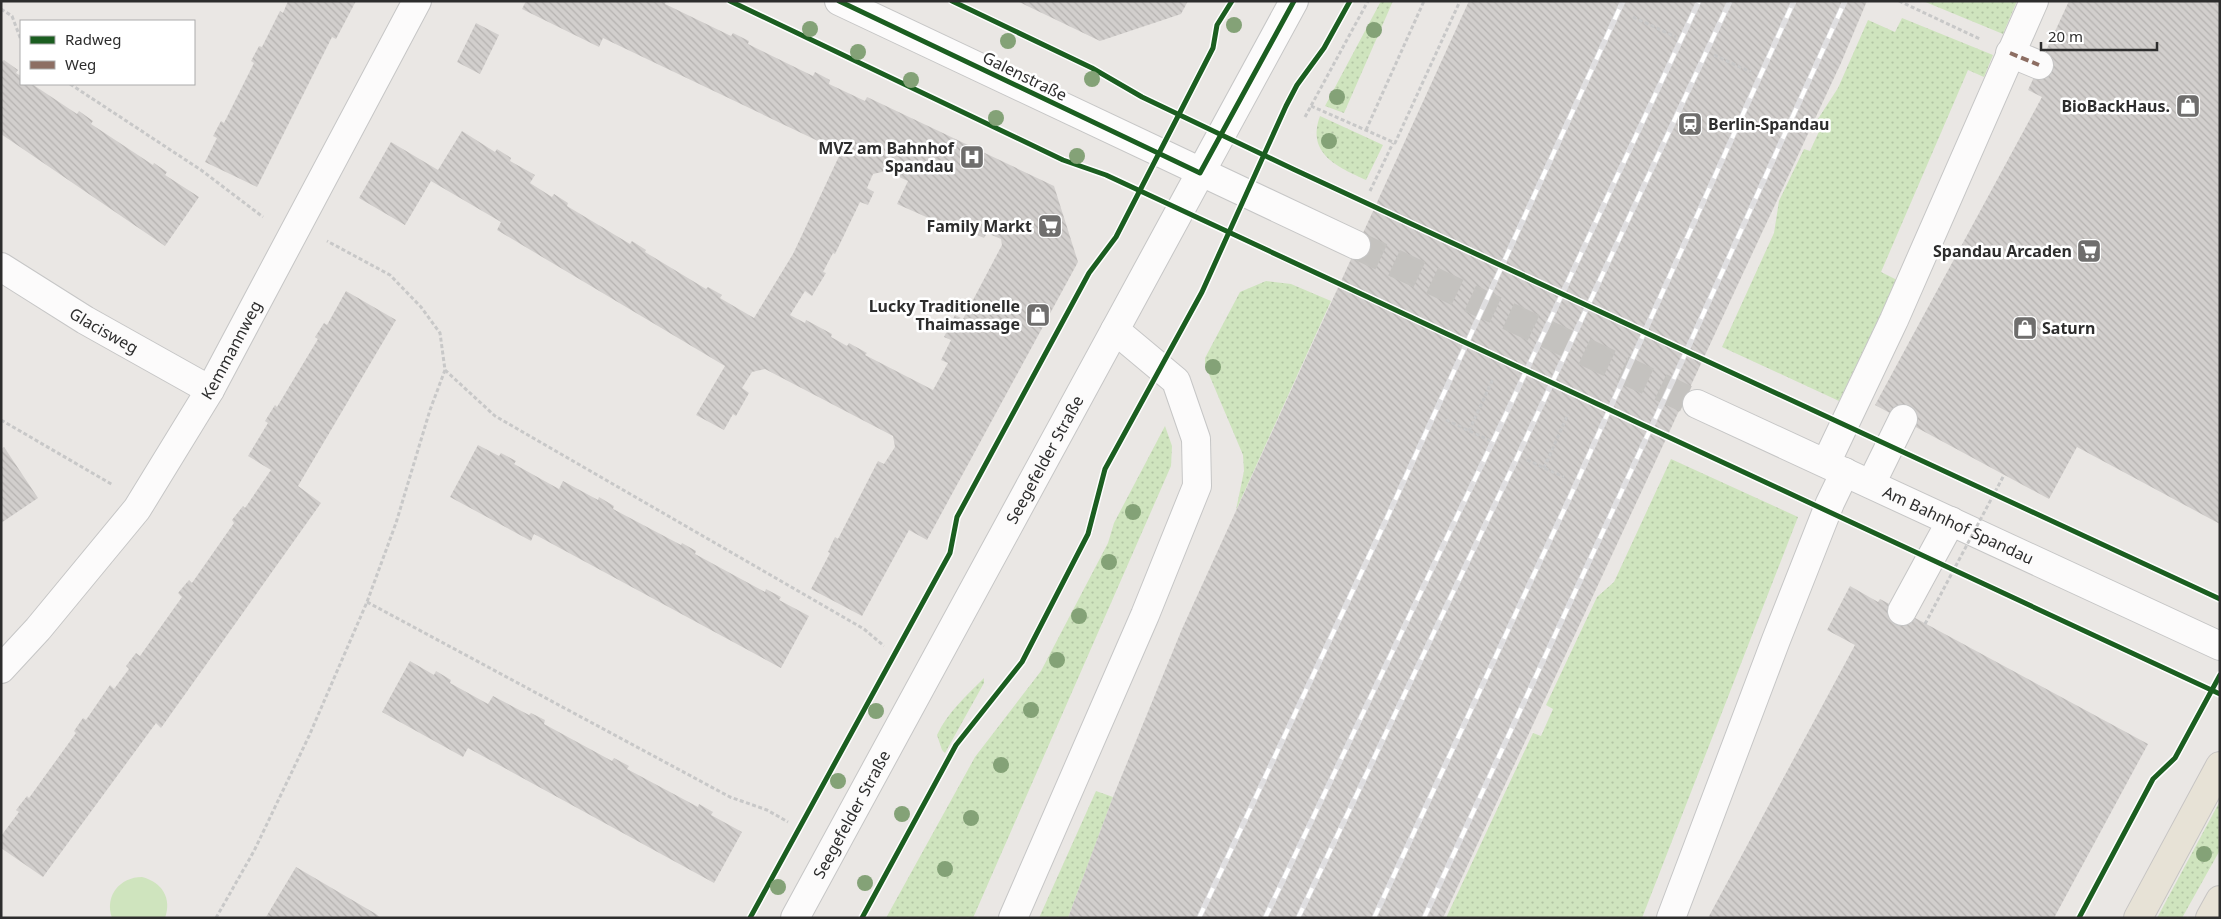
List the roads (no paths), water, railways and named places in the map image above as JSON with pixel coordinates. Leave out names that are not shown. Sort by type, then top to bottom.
[{"type":"main road","points":[[2138,918],[2220,766]]},
{"type":"main road","points":[[2210,918],[2220,900]]},
{"type":"street","name":"Kemmannweg","points":[[1,669],[38,629],[137,509],[210,390],[417,1]]},
{"type":"street","name":"Galenstraße","points":[[839,1],[1200,173]]},
{"type":"street","name":"Seegefelder Straße","points":[[795,918],[1294,1]]},
{"type":"street","points":[[1671,918],[1830,503],[1836,468],[1894,320],[2034,1]]},
{"type":"street","points":[[2010,53],[2039,65]]},
{"type":"street","points":[[1200,173],[1356,245]]},
{"type":"street","name":"Glacisweg","points":[[1,267],[85,320],[210,390]]},
{"type":"street","points":[[1013,918],[1145,615],[1197,486],[1196,439],[1176,381],[1115,330]]},
{"type":"street","name":"Am Bahnhof Spandau","points":[[1697,404],[2220,646]]},
{"type":"street","points":[[1871,484],[1903,419]]},
{"type":"street","points":[[1913,617],[1930,558],[1951,521]]},
{"type":"tunnel","points":[[1356,245],[1697,404]]},
{"type":"railway","points":[[1199,918],[1386,520],[1623,1]]},
{"type":"railway","points":[[1265,918],[1507,412],[1699,1]]},
{"type":"railway","points":[[1298,918],[1516,460],[1730,1]]},
{"type":"railway","points":[[1374,918],[1570,497],[1794,1]]},
{"type":"railway","points":[[1424,918],[1681,363],[1845,1]]},
{"type":"place","name":"BioBackHaus.","points":[[2188,106]]},
{"type":"place","name":"Berlin-Spandau","points":[[1690,124]]},
{"type":"place","name":"MVZ am Bahnhof Spandau","points":[[972,157]]},
{"type":"place","name":"Family Markt","points":[[1050,226]]},
{"type":"place","name":"Spandau Arcaden","points":[[2089,251]]},
{"type":"place","name":"Lucky Traditionelle Thaimassage","points":[[1038,315]]},
{"type":"place","name":"Saturn","points":[[2025,328]]}]
